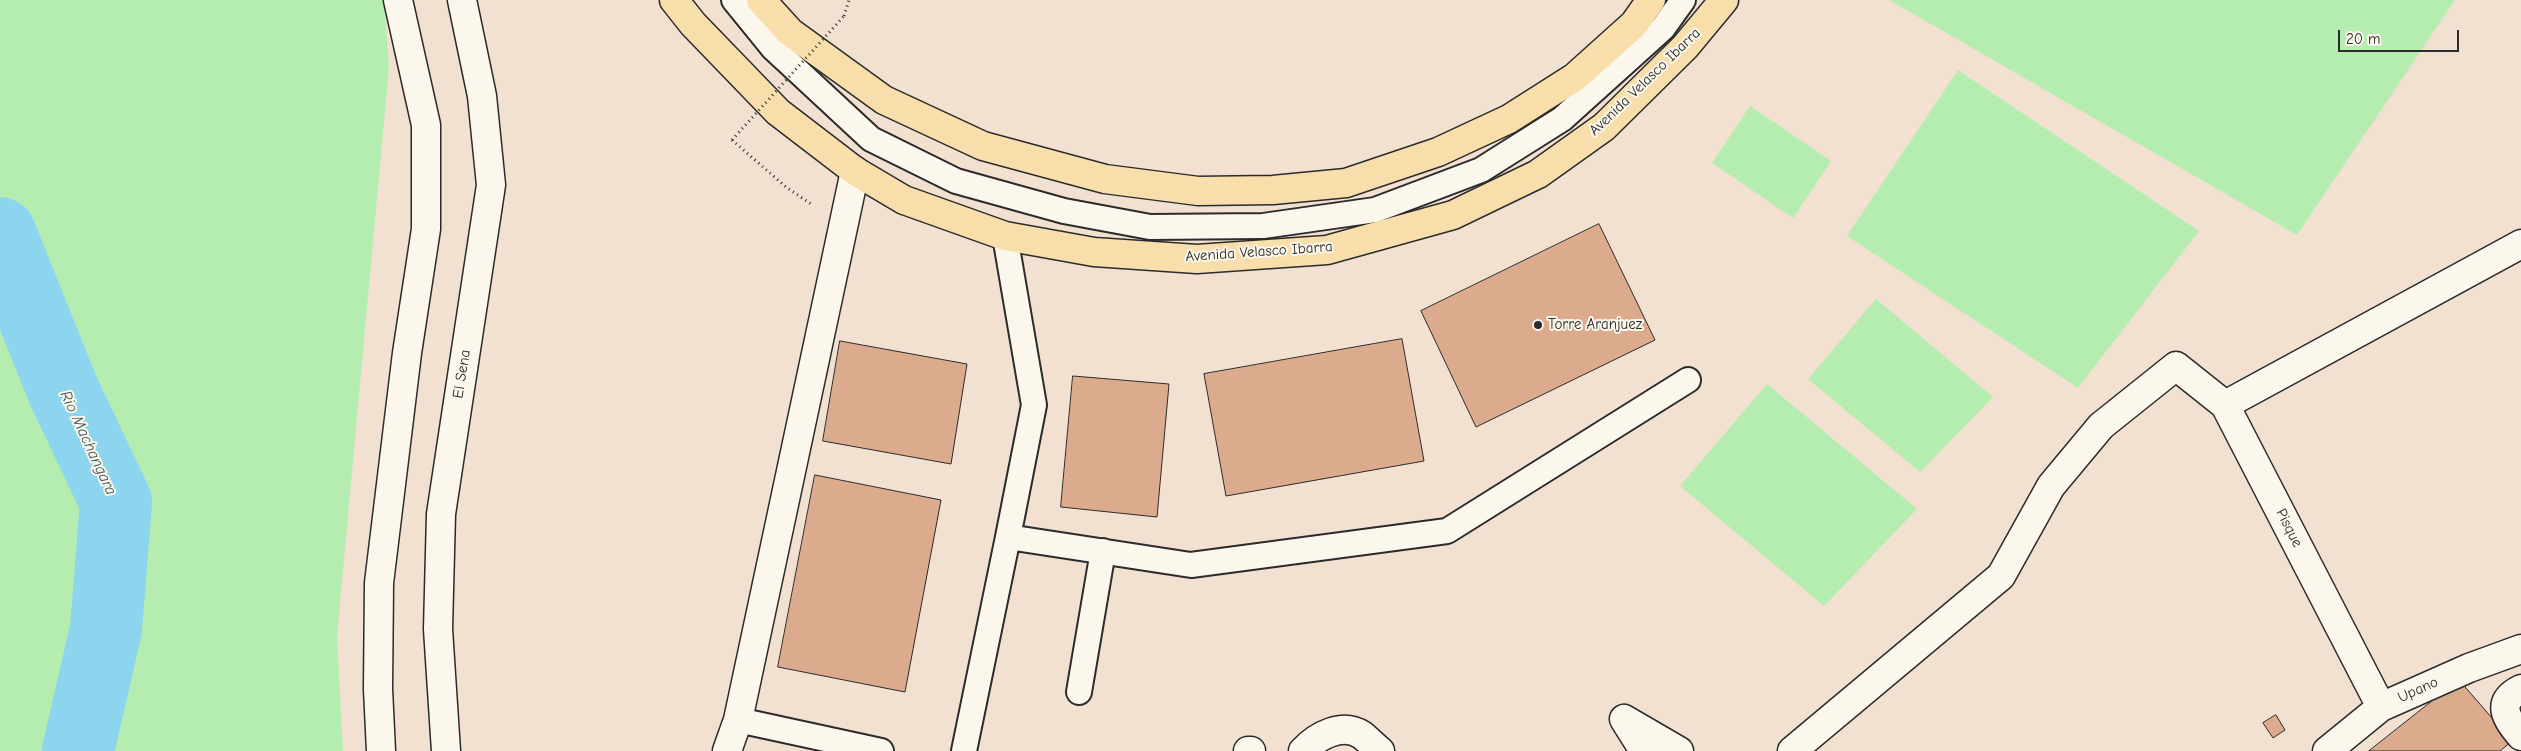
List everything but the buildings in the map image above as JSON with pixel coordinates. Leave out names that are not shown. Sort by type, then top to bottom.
[{"type":"main road","name":"Avenida Velasco Ibarra","points":[[674,0],[693,24],[778,112],[855,170],[904,200],[1005,236],[1094,252],[1197,259],[1327,250],[1453,215],[1538,174],[1604,126],[1685,47],[1724,0]]},
{"type":"main road","points":[[761,0],[790,32],[884,100],[983,146],[1105,179],[1198,192],[1273,190],[1346,183],[1438,152],[1509,119],[1575,77],[1634,24],[1651,0]]},
{"type":"street","points":[[381,751],[378,689],[379,583],[407,353],[426,229],[426,124],[398,0]]},
{"type":"street","name":"El Sena","points":[[446,751],[438,629],[441,514],[491,184],[482,96],[462,0]]},
{"type":"street","points":[[727,751],[738,720],[855,170]]},
{"type":"street","points":[[2225,405],[2521,244]]},
{"type":"street","name":"Pisque","points":[[1792,751],[2001,576],[2051,486],[2101,426],[2176,366],[2225,405],[2381,707]]},
{"type":"street","name":"Upano","points":[[2326,751],[2381,707],[2469,668],[2521,649]]},
{"type":"street","points":[[2513,696],[2505,714],[2510,724],[2521,736]]},
{"type":"street","points":[[1644,751],[1624,719],[1679,751]]},
{"type":"street","points":[[1303,751],[1311,742],[1339,730],[1352,730],[1362,735],[1380,751]]},
{"type":"lane","points":[[734,0],[773,48],[871,139],[956,181],[1064,211],[1150,227],[1263,226],[1375,210],[1481,170],[1562,120],[1663,28],[1683,0]]},
{"type":"lane","points":[[964,751],[1034,405],[1005,236]]},
{"type":"lane","points":[[1008,537],[1191,565],[1447,531],[1688,380]]},
{"type":"lane","points":[[1079,692],[1103,552]]},
{"type":"lane","points":[[738,720],[881,751]]},
{"type":"path","points":[[786,187],[732,140],[844,16],[848,0]]},
{"type":"green space","points":[[0,0],[384,0],[389,67],[337,636],[343,751],[0,751]]},
{"type":"green space","points":[[1889,0],[2455,0],[2297,235]]},
{"type":"green space","points":[[1958,70],[2199,231],[2078,388],[1847,236]]},
{"type":"green space","points":[[1750,106],[1831,161],[1793,218],[1712,163]]},
{"type":"green space","points":[[1876,299],[1993,397],[1920,472],[1808,379]]},
{"type":"green space","points":[[1767,384],[1917,509],[1824,606],[1680,486]]},
{"type":"waterway","name":"Rio Machangara","points":[[0,233],[63,390],[116,502],[106,629],[78,751]]},
{"type":"place","name":"Torre Aranjuez","points":[[1538,325]]}]
